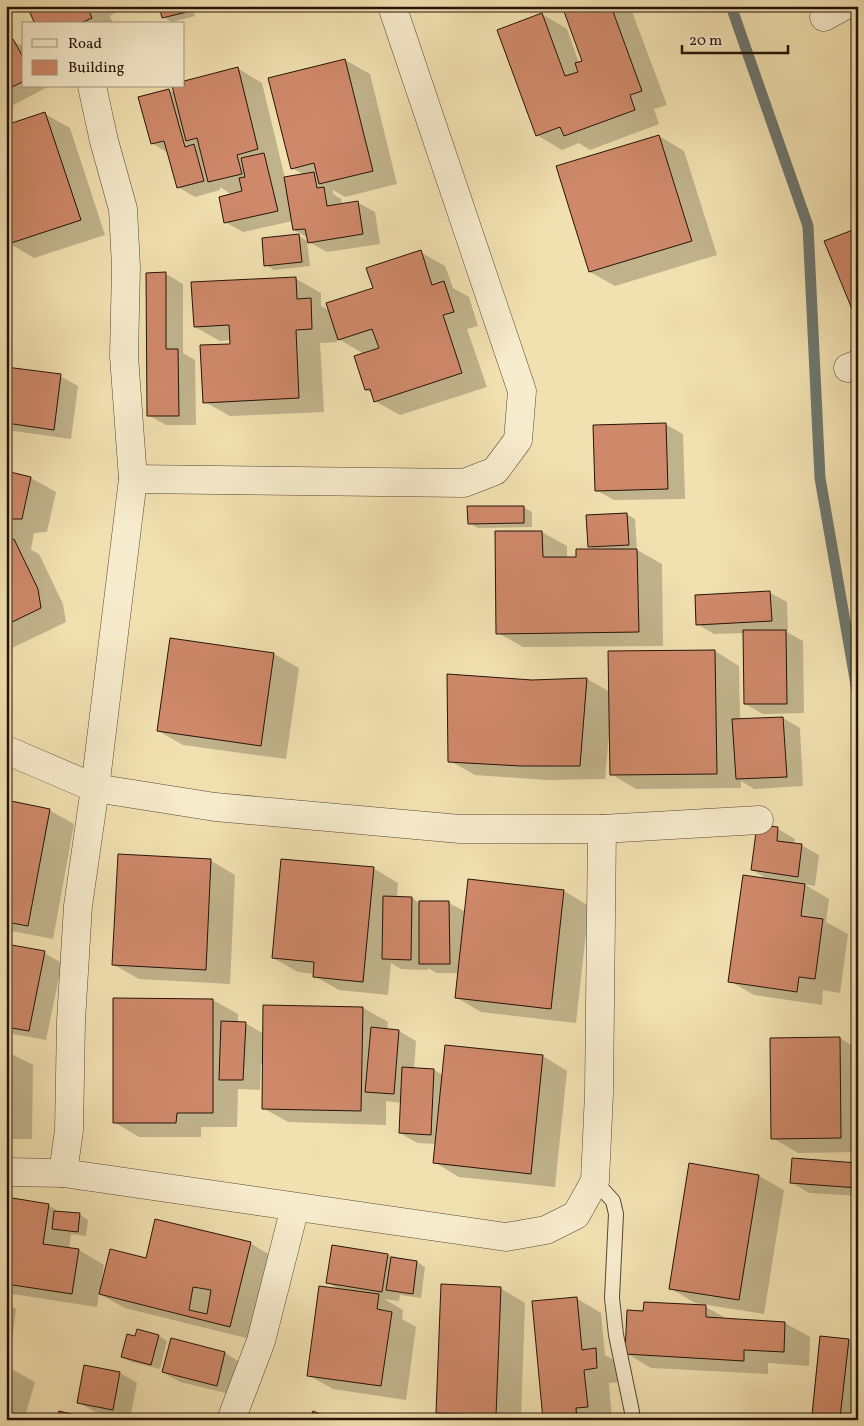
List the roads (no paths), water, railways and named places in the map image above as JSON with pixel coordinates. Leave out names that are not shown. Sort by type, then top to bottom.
[{"type":"street","points":[[133,479],[464,483],[495,471],[518,440],[522,391],[392,6]]},
{"type":"street","points":[[63,1173],[70,1130],[71,1020],[78,906],[95,788],[133,479],[124,356],[126,267],[123,209],[104,141],[92,88]]},
{"type":"street","points":[[6,750],[95,788],[215,807],[460,829],[602,829],[759,820]]},
{"type":"street","points":[[6,1172],[63,1173],[506,1237],[546,1230],[576,1215],[594,1181],[599,1093],[602,829]]},
{"type":"street","points":[[231,1420],[262,1341],[295,1207]]},
{"type":"lane","points":[[594,1181],[613,1201],[616,1214],[612,1298],[616,1335],[632,1412]]},
{"type":"waterway","points":[[731,6],[808,226],[820,478],[858,696]]}]
